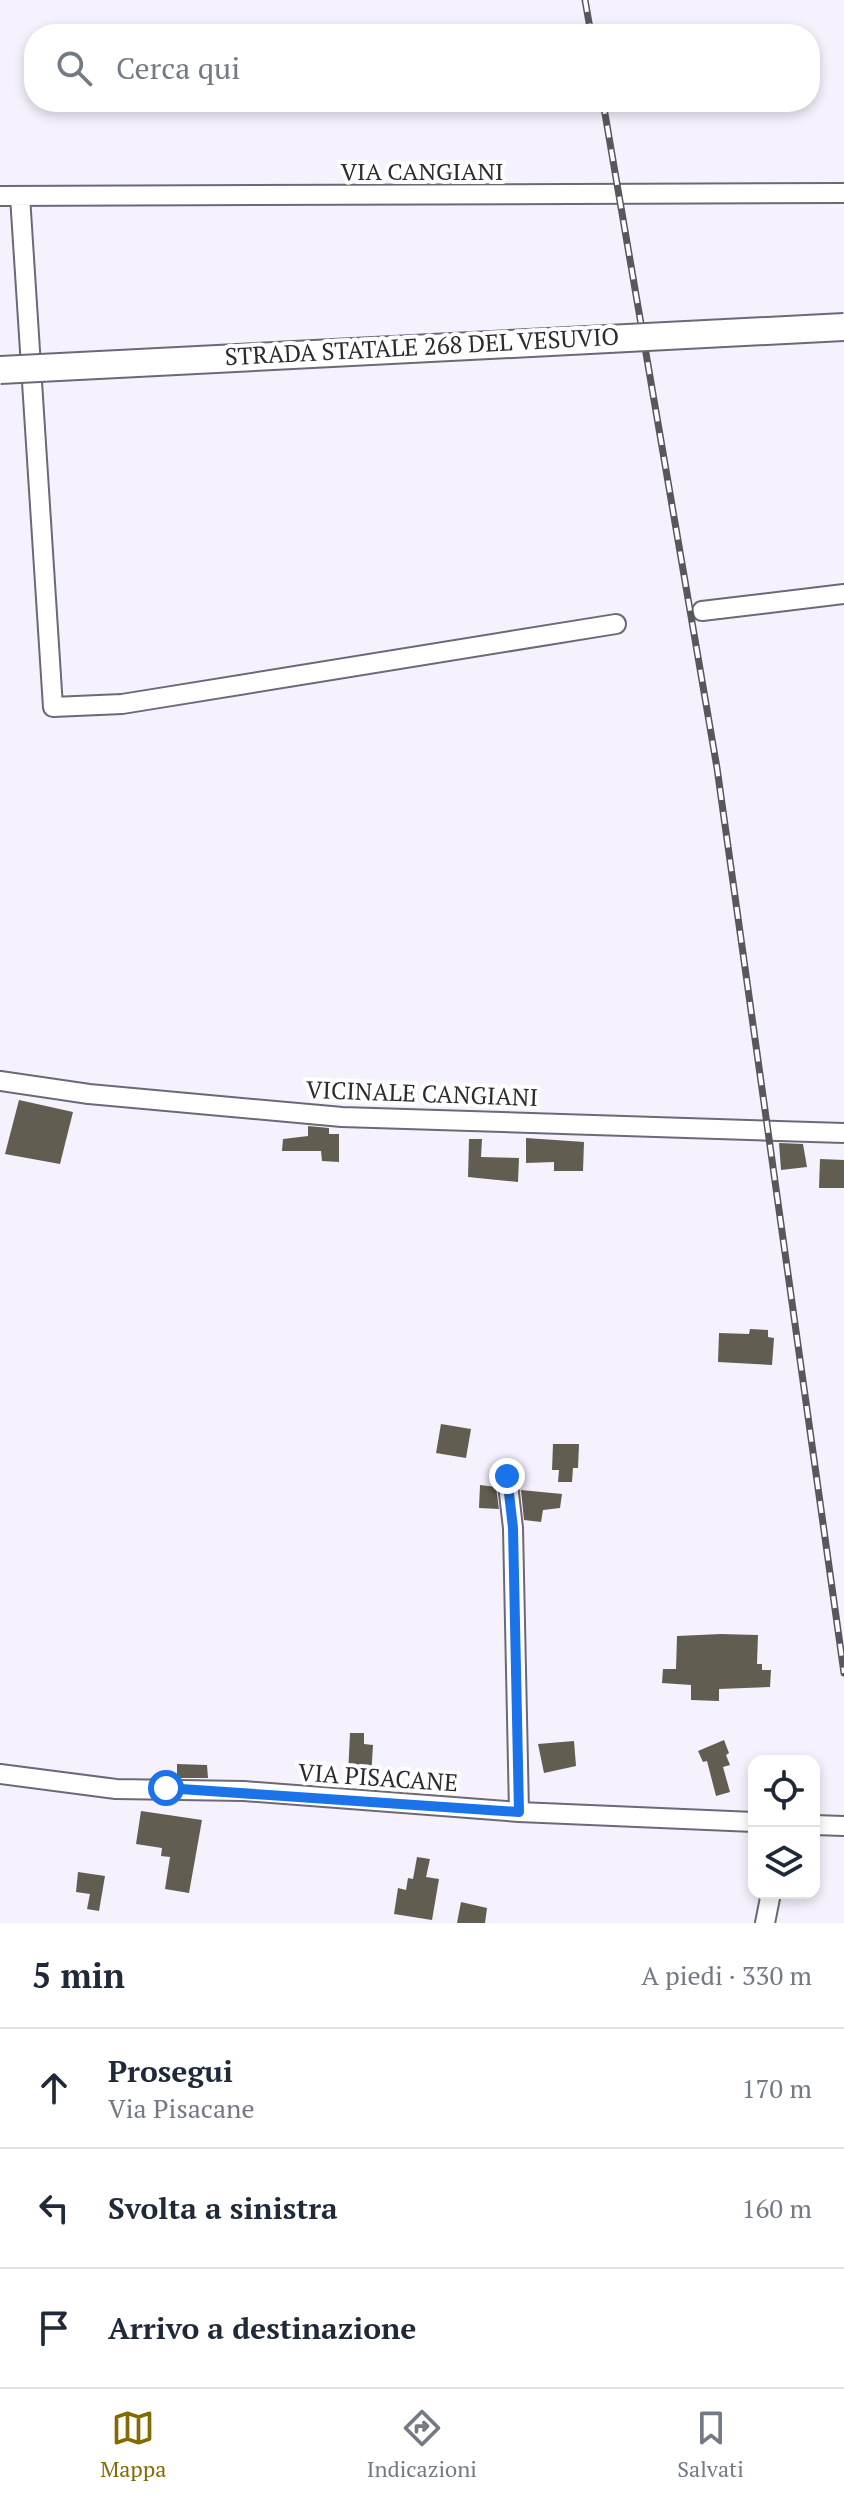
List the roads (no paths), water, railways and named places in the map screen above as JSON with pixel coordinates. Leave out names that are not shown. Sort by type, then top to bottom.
[{"type":"highway","name":"STRADA STATALE 268 DEL VESUVIO","points":[[0,370],[844,327]]},
{"type":"street","name":"VIA CANGIANI","points":[[0,196],[844,193]]},
{"type":"street","points":[[20,196],[53,707],[122,704],[616,624]]},
{"type":"street","points":[[702,611],[844,594]]},
{"type":"street","name":"VICINALE CANGIANI","points":[[0,1081],[89,1094],[342,1117],[844,1133]]},
{"type":"street","points":[[507,1476],[513,1528],[519,1812]]},
{"type":"street","name":"VIA PISACANE","points":[[0,1774],[116,1789],[244,1791],[519,1812],[748,1822]]},
{"type":"street","points":[[820,1825],[844,1826]]},
{"type":"street","points":[[765,1923],[770,1899]]},
{"type":"railway","points":[[585,0],[589,24]]},
{"type":"railway","points":[[605,112],[717,768],[844,1673]]}]
